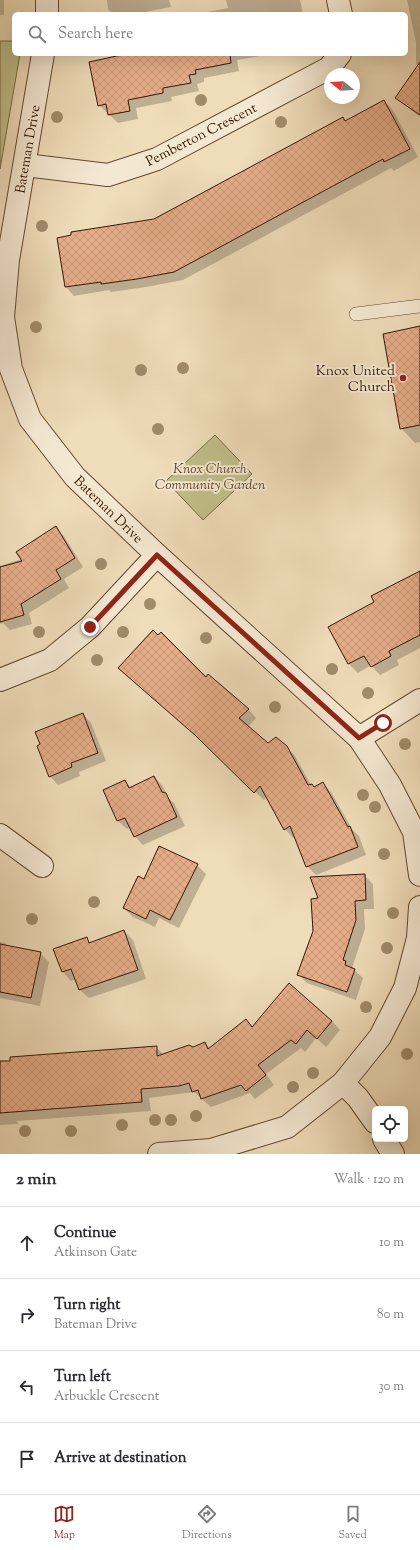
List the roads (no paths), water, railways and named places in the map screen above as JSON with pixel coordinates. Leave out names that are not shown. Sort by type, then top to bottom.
[{"type":"street","points":[[47,0],[47,12]]},
{"type":"street","points":[[338,0],[341,12]]},
{"type":"street","name":"Bateman Drive","points":[[43,56],[8,260],[3,317],[5,370],[30,419],[75,478],[157,555],[359,738],[390,785],[414,832],[420,875]]},
{"type":"street","name":"Pemberton Crescent","points":[[25,165],[108,175],[157,159],[330,68],[339,56]]},
{"type":"street","points":[[0,680],[50,660],[90,627],[157,555]]},
{"type":"street","points":[[359,738],[420,700]]},
{"type":"street","points":[[0,835],[42,866]]},
{"type":"street","points":[[159,1154],[211,1150],[286,1127],[343,1083],[380,1037],[405,988],[418,938],[420,907]]},
{"type":"street","points":[[343,1083],[358,1098],[372,1118]]},
{"type":"street","points":[[386,1142],[392,1154]]},
{"type":"lane","points":[[356,314],[420,306]]},
{"type":"place","name":"Knox United Church","points":[[403,378]]},
{"type":"park label","name":"Knox Church Community Garden","points":[[210,476]]}]
